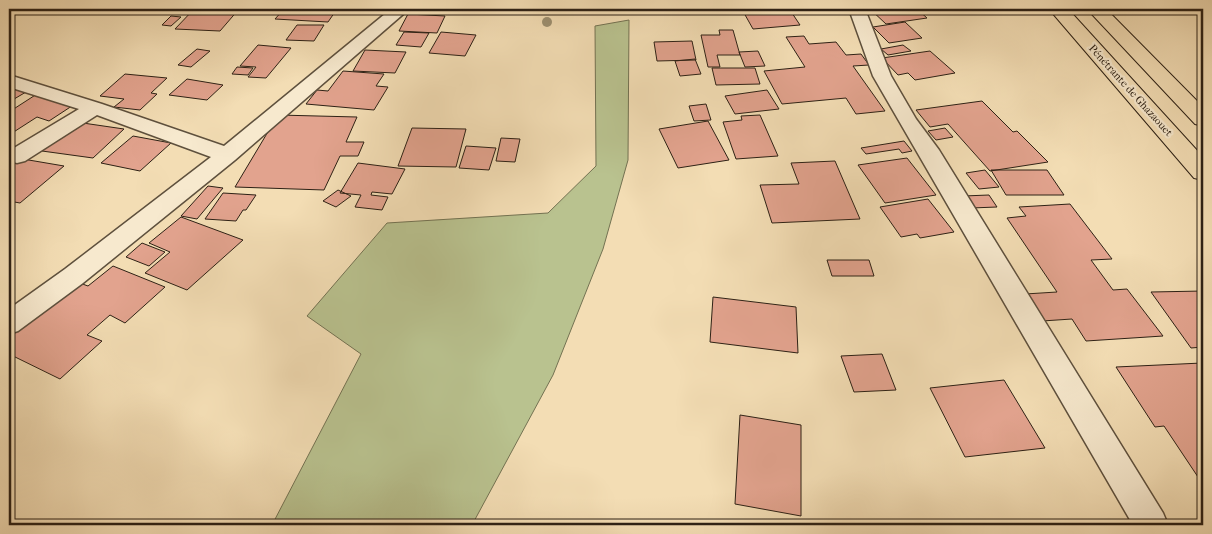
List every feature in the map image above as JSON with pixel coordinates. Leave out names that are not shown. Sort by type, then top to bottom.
[{"type":"highway","name":"Pénétrante de Ghazaouet","points":[[1058,9],[1203,172]]},
{"type":"highway","points":[[1096,9],[1203,119]]},
{"type":"street","points":[[9,323],[74,276],[227,155],[401,9]]},
{"type":"street","points":[[857,9],[879,67],[894,97],[928,150],[1151,525]]},
{"type":"street","points":[[9,81],[95,108],[227,155]]},
{"type":"street","points":[[17,156],[95,108]]},
{"type":"green space","points":[[629,20],[628,160],[603,249],[553,375],[472,525],[272,525],[361,354],[307,316],[387,223],[548,213],[596,166],[595,26]]},
{"type":"building","points":[[194,9],[239,9],[220,31],[175,29]]},
{"type":"building","points":[[284,9],[337,9],[328,22],[275,19]]},
{"type":"building","points":[[648,9],[679,9],[680,10],[649,12]]},
{"type":"building","points":[[870,9],[917,9],[927,18],[886,24]]},
{"type":"building","points":[[790,10],[800,25],[753,29],[744,13]]},
{"type":"building","points":[[408,14],[445,16],[437,33],[399,31]]},
{"type":"building","points":[[171,16],[181,17],[171,26],[162,25]]},
{"type":"building","points":[[905,22],[922,38],[889,43],[873,27]]},
{"type":"building","points":[[297,25],[324,25],[314,41],[286,40]]},
{"type":"building","points":[[719,30],[733,30],[740,55],[717,55],[720,67],[708,67],[701,35],[720,35]]},
{"type":"building","points":[[404,32],[429,33],[421,47],[396,45]]},
{"type":"building","points":[[441,32],[476,35],[465,56],[429,53]]},
{"type":"building","points":[[804,36],[809,44],[836,42],[846,55],[861,54],[869,65],[853,66],[885,111],[856,114],[846,98],[782,104],[764,71],[805,67],[786,37]]},
{"type":"building","points":[[692,41],[696,60],[657,61],[654,42]]},
{"type":"building","points":[[258,45],[291,48],[266,78],[248,77],[256,67],[240,66]]},
{"type":"building","points":[[903,45],[911,51],[888,55],[881,49]]},
{"type":"building","points":[[197,49],[210,51],[191,67],[178,65]]},
{"type":"building","points":[[365,50],[406,52],[395,73],[353,71]]},
{"type":"building","points":[[758,51],[765,66],[745,67],[739,52]]},
{"type":"building","points":[[930,51],[955,73],[915,80],[908,73],[898,75],[882,58]]},
{"type":"building","points":[[695,59],[701,74],[680,76],[675,61]]},
{"type":"building","points":[[237,67],[253,68],[248,75],[232,74]]},
{"type":"building","points":[[712,68],[755,68],[760,84],[716,85]]},
{"type":"building","points":[[343,71],[384,74],[376,86],[388,87],[374,110],[306,104],[317,90],[328,91]]},
{"type":"building","points":[[125,74],[167,78],[151,93],[157,94],[140,110],[114,107],[124,99],[100,96]]},
{"type":"building","points":[[187,79],[223,85],[207,100],[169,95]]},
{"type":"building","points":[[9,87],[26,92],[9,102]]},
{"type":"building","points":[[767,90],[779,109],[735,114],[725,96]]},
{"type":"building","points":[[40,92],[78,102],[49,121],[37,117],[9,135],[9,112]]},
{"type":"building","points":[[982,101],[1013,132],[1017,131],[1048,162],[990,171],[948,124],[930,127],[916,110]]},
{"type":"building","points":[[706,104],[711,120],[694,121],[689,106]]},
{"type":"building","points":[[278,115],[357,117],[346,142],[364,142],[358,156],[340,156],[324,190],[235,187]]},
{"type":"building","points":[[760,115],[778,156],[736,159],[723,122],[742,120],[741,116]]},
{"type":"building","points":[[708,121],[729,160],[678,168],[659,129]]},
{"type":"building","points":[[76,122],[124,129],[93,158],[42,151]]},
{"type":"building","points":[[412,128],[466,129],[456,167],[398,166]]},
{"type":"building","points":[[945,128],[953,137],[936,140],[928,131]]},
{"type":"building","points":[[133,136],[171,143],[140,171],[101,163]]},
{"type":"building","points":[[501,138],[520,139],[515,162],[496,161]]},
{"type":"building","points":[[904,141],[912,151],[902,153],[899,149],[866,154],[861,148]]},
{"type":"building","points":[[466,146],[496,148],[489,170],[459,168]]},
{"type":"building","points":[[11,157],[64,166],[20,203],[9,201],[9,159]]},
{"type":"building","points":[[907,158],[936,195],[885,203],[858,165]]},
{"type":"building","points":[[835,161],[860,219],[772,223],[760,185],[799,184],[791,163]]},
{"type":"building","points":[[358,163],[405,169],[392,194],[372,192],[371,195],[388,197],[382,210],[355,207],[361,195],[340,193]]},
{"type":"building","points":[[985,170],[999,187],[979,189],[966,173]]},
{"type":"building","points":[[991,170],[1047,170],[1064,195],[1006,195]]},
{"type":"building","points":[[208,186],[223,188],[197,219],[181,216]]},
{"type":"building","points":[[338,190],[351,196],[336,207],[323,201]]},
{"type":"building","points":[[223,193],[256,195],[236,221],[205,219]]},
{"type":"building","points":[[989,195],[997,207],[971,208],[963,196]]},
{"type":"building","points":[[928,199],[954,232],[920,238],[917,234],[901,237],[880,207]]},
{"type":"building","points":[[1070,204],[1112,259],[1091,260],[1113,290],[1127,289],[1163,336],[1086,341],[1072,319],[1042,321],[1025,294],[1057,292],[1007,218],[1026,216],[1019,207]]},
{"type":"building","points":[[181,217],[243,240],[187,290],[145,273],[170,252],[149,243]]},
{"type":"building","points":[[142,243],[165,252],[149,266],[126,257]]},
{"type":"building","points":[[827,260],[869,260],[874,276],[832,276]]},
{"type":"building","points":[[113,266],[165,287],[125,323],[110,315],[87,335],[102,341],[60,379],[9,354],[9,337],[77,282],[88,286]]},
{"type":"building","points":[[1203,291],[1203,347],[1191,348],[1151,292]]},
{"type":"building","points":[[713,297],[796,307],[798,353],[710,342]]},
{"type":"building","points":[[882,354],[896,390],[854,392],[841,356]]},
{"type":"building","points":[[1202,363],[1203,477],[1198,477],[1164,426],[1155,427],[1116,367]]},
{"type":"building","points":[[1004,380],[1045,448],[965,457],[930,388]]},
{"type":"building","points":[[740,415],[801,425],[801,516],[735,504]]}]
